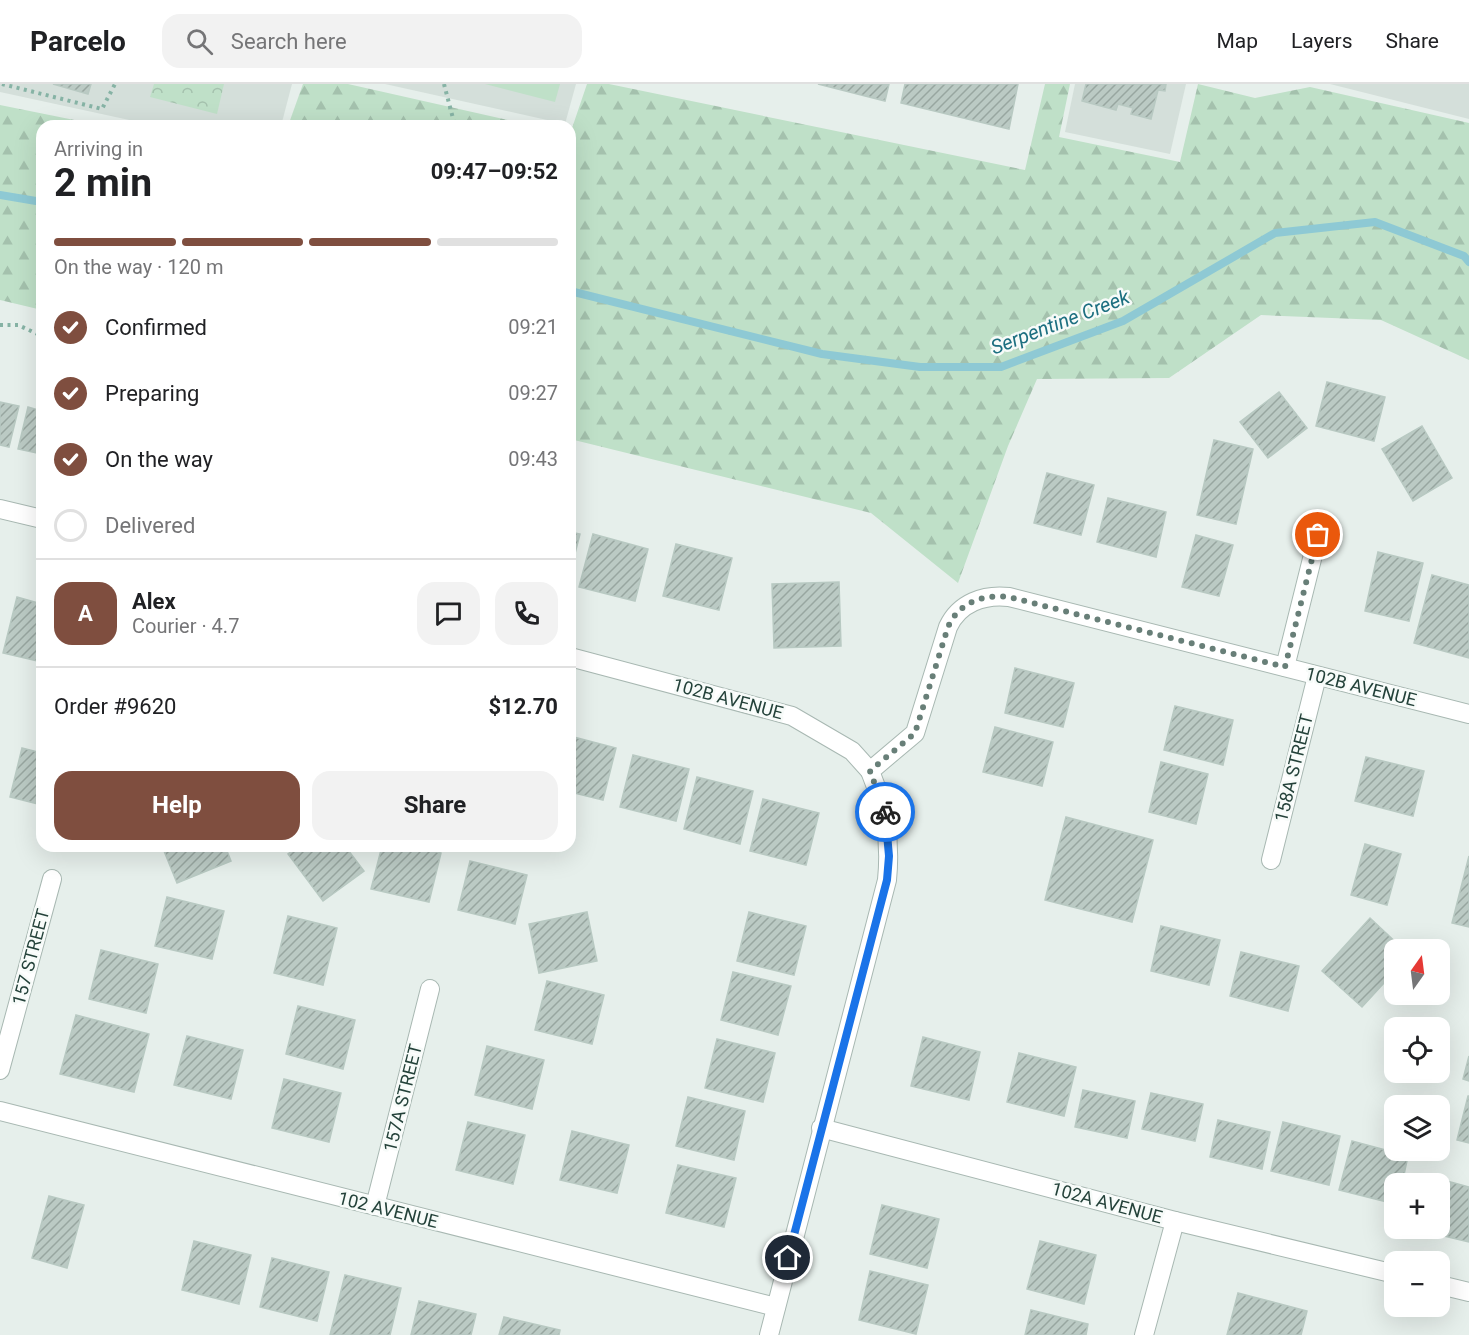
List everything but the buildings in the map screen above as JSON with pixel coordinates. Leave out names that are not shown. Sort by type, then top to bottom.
[{"type":"street","points":[[0,509],[36,518]]},
{"type":"street","points":[[1285,667],[1318,535]]},
{"type":"street","name":"102B AVENUE","points":[[576,659],[792,716],[852,752],[870,771],[915,733],[952,617],[978,599],[997,595],[1469,714]]},
{"type":"street","name":"158A STREET","points":[[1271,861],[1317,676]]},
{"type":"street","points":[[769,1335],[887,880],[888,832],[883,802],[870,771]]},
{"type":"street","name":"157 STREET","points":[[0,1070],[52,879]]},
{"type":"street","name":"157A STREET","points":[[375,1206],[430,989]]},
{"type":"street","name":"102 AVENUE","points":[[0,1111],[776,1307]]},
{"type":"street","name":"102A AVENUE","points":[[821,1128],[1175,1221],[1384,1271]]},
{"type":"street","points":[[1144,1335],[1175,1221]]},
{"type":"street","points":[[1450,1287],[1469,1292]]},
{"type":"path","points":[[2,84],[102,109],[115,84]]},
{"type":"path","points":[[444,84],[453,120]]},
{"type":"path","points":[[0,325],[18,325],[36,333]]},
{"type":"shaded area","points":[[0,84],[292,84],[283,120],[129,120],[0,92]]},
{"type":"shaded area","points":[[385,84],[576,84],[566,120],[547,120]]},
{"type":"shaded area","points":[[1075,84],[1186,84],[1170,154],[1065,132]]},
{"type":"shaded area","points":[[1330,84],[1469,84],[1469,119]]},
{"type":"green space","points":[[154,84],[224,84],[217,114],[150,97]]},
{"type":"green space","points":[[303,84],[348,84],[508,120],[290,120]]},
{"type":"green space","points":[[485,84],[560,84],[555,102]]},
{"type":"green space","points":[[587,84],[609,84],[1025,170],[1045,84],[1070,84],[1059,137],[1180,162],[1198,84],[1255,98],[1310,87],[1469,123],[1469,360],[1381,320],[1261,315],[1169,378],[1037,379],[1008,446],[958,583],[871,513],[576,440],[575,120]]},
{"type":"green space","points":[[0,105],[74,120],[36,120],[36,309],[0,300]]},
{"type":"waterway","name":"Serpentine Creek","points":[[0,195],[36,201]]},
{"type":"waterway","name":"Serpentine Creek","points":[[576,292],[822,354],[920,367],[1001,367],[1123,321],[1275,233],[1375,222],[1464,256],[1469,262]]},
{"type":"way so far","points":[[885,812],[870,771],[912,738],[915,733],[952,617],[969,603],[997,595],[1009,597],[1285,667],[1318,535]]},
{"type":"route","points":[[788,1258],[887,880],[889,856],[885,812]]}]
